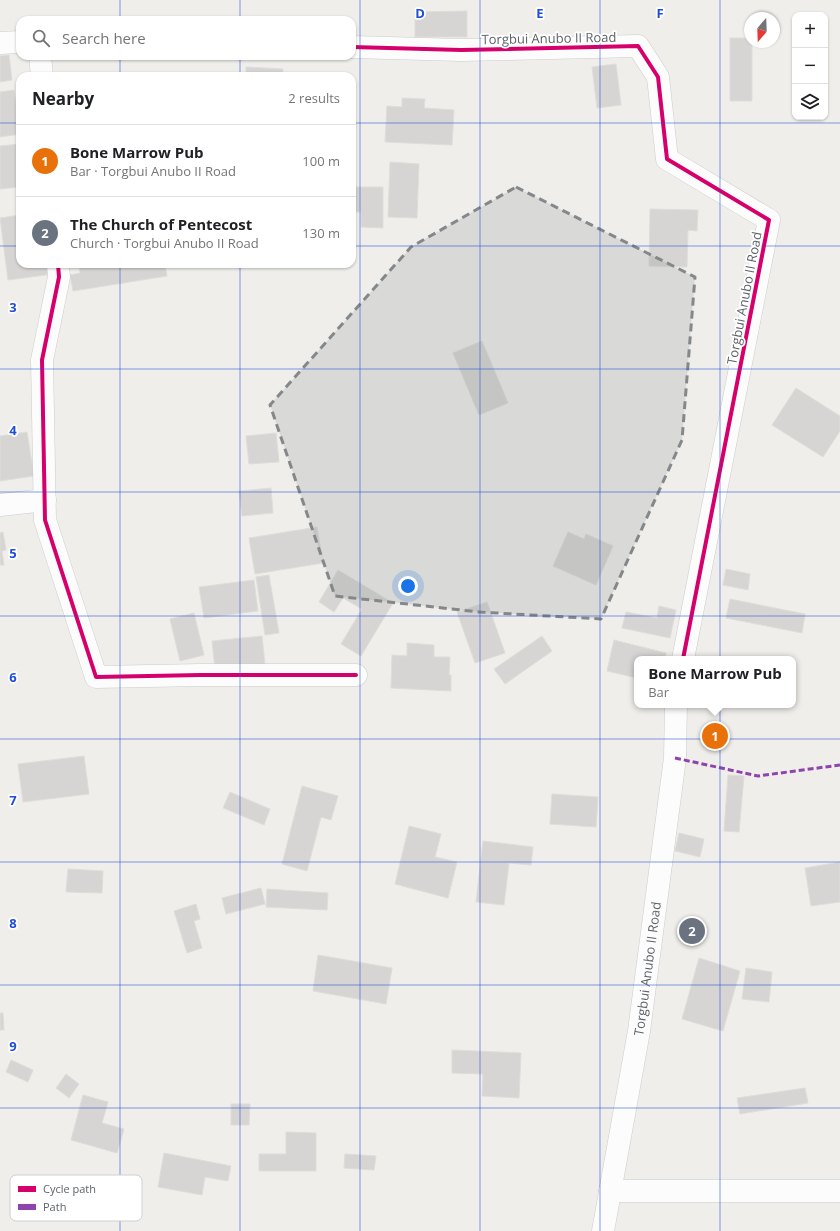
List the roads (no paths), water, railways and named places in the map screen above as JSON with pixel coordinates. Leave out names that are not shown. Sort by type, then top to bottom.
[{"type":"street","points":[[0,43],[16,42]]},
{"type":"street","name":"Torgbui Anubo II Road","points":[[356,47],[461,50],[638,46],[658,77],[667,159],[769,220],[683,656]]},
{"type":"street","points":[[40,60],[42,72]]},
{"type":"street","points":[[58,268],[59,277],[42,360],[45,520],[96,677],[356,675]]},
{"type":"street","points":[[0,505],[45,500]]},
{"type":"street","name":"Torgbui Anubo II Road","points":[[603,1231],[639,1031],[675,758],[676,708]]},
{"type":"street","points":[[610,1191],[840,1191]]},
{"type":"place","name":"Bone Marrow Pub","points":[[715,736]]},
{"type":"place","name":"The Church of Pentecost","points":[[692,931]]}]
